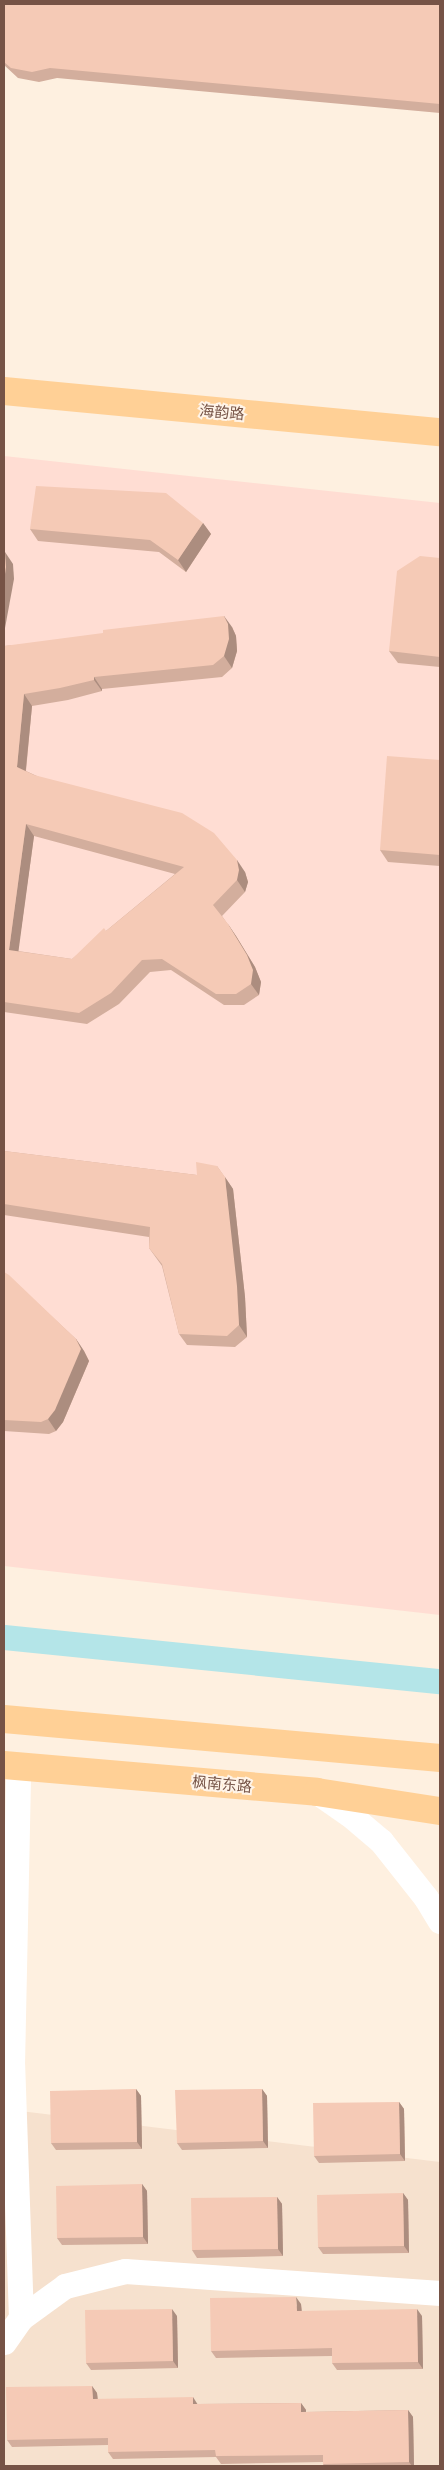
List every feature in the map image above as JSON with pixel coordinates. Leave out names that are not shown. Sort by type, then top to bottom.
[{"type":"main road","name":"海韵路","points":[[4,391],[440,432]]},
{"type":"main road","points":[[4,1719],[440,1758]]},
{"type":"main road","name":"枫南东路","points":[[11,1766],[317,1792],[440,1811]]},
{"type":"street","points":[[11,1766],[12,2065],[21,2318]]},
{"type":"street","points":[[317,1792],[349,1814],[380,1841],[426,1898],[440,1921]]},
{"type":"street","points":[[4,2342],[21,2318],[65,2286],[125,2271],[440,2293]]},
{"type":"shaded area","points":[[4,456],[440,503],[440,1615],[4,1566]]},
{"type":"shaded area","points":[[4,2109],[440,2162],[440,2466],[4,2466]]},
{"type":"building","points":[[4,4],[440,4],[440,104],[50,68],[32,72],[11,68],[4,62]]},
{"type":"building","points":[[36,486],[166,493],[203,523],[178,560],[150,540],[30,529]]},
{"type":"building","points":[[4,552],[6,567],[4,581]]},
{"type":"building","points":[[420,556],[440,558],[440,657],[389,651],[397,571]]},
{"type":"building","points":[[224,616],[228,624],[229,639],[224,656],[213,665],[94,677],[94,680],[24,694],[17,767],[34,775],[182,813],[214,833],[237,860],[239,870],[237,880],[213,905],[228,924],[247,955],[253,970],[251,984],[236,994],[216,994],[162,959],[142,960],[111,993],[79,1013],[4,1002],[4,646],[103,633],[103,630]],"holes":[[[26,824],[184,867],[106,931],[104,928],[72,959],[9,950]]]},
{"type":"building","points":[[387,756],[440,760],[440,855],[380,850]]},
{"type":"building","points":[[4,1151],[197,1175],[196,1162],[217,1166],[225,1177],[237,1286],[239,1325],[227,1336],[179,1334],[162,1264],[149,1248],[150,1227],[4,1204]]},
{"type":"building","points":[[4,1272],[76,1339],[81,1349],[55,1410],[48,1419],[41,1422],[4,1420]]},
{"type":"building","points":[[136,2089],[137,2142],[51,2143],[50,2091]]},
{"type":"building","points":[[262,2089],[263,2141],[177,2143],[175,2090]]},
{"type":"building","points":[[399,2102],[400,2154],[314,2156],[313,2103]]},
{"type":"building","points":[[142,2184],[143,2237],[57,2238],[56,2186]]},
{"type":"building","points":[[403,2193],[404,2246],[318,2247],[317,2195]]},
{"type":"building","points":[[277,2197],[278,2249],[192,2250],[191,2198]]},
{"type":"building","points":[[296,2297],[297,2311],[417,2309],[418,2362],[332,2363],[332,2348],[211,2351],[210,2298]]},
{"type":"building","points":[[172,2309],[173,2361],[86,2363],[85,2310]]},
{"type":"building","points":[[92,2386],[93,2399],[193,2397],[193,2404],[301,2403],[301,2412],[408,2410],[409,2462],[323,2464],[323,2455],[216,2456],[215,2450],[108,2452],[108,2438],[7,2440],[6,2387]]},
{"type":"waterway","points":[[4,1637],[440,1681]]}]
